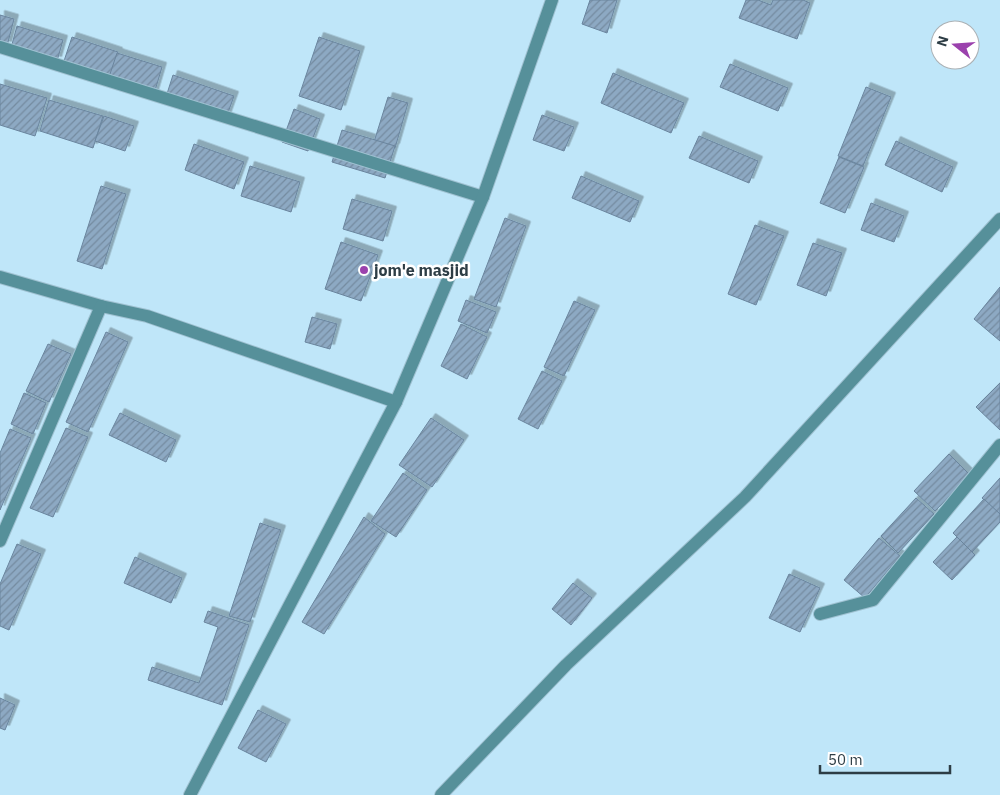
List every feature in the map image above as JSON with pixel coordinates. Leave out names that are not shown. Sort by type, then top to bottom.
[{"type":"street","points":[[190,795],[396,402],[483,197],[552,0]]},
{"type":"street","points":[[0,47],[483,197]]},
{"type":"street","points":[[441,795],[566,665],[745,497],[1000,219]]},
{"type":"street","points":[[0,277],[101,306],[147,316],[396,402]]},
{"type":"street","points":[[0,541],[101,306]]},
{"type":"street","points":[[820,614],[872,600],[1000,445]]},
{"type":"building","points":[[590,0],[617,0],[607,33],[582,24]]},
{"type":"building","points":[[746,0],[758,0],[771,5],[773,0],[803,0],[810,3],[797,39],[739,18]]},
{"type":"building","points":[[0,15],[14,19],[7,46],[0,44]]},
{"type":"building","points":[[17,26],[63,40],[57,61],[11,48]]},
{"type":"building","points":[[72,37],[118,52],[109,79],[63,64]]},
{"type":"building","points":[[319,37],[360,51],[341,110],[299,96]]},
{"type":"building","points":[[117,53],[162,67],[154,94],[108,80]]},
{"type":"building","points":[[730,64],[788,88],[778,111],[720,87]]},
{"type":"building","points":[[613,73],[684,103],[671,133],[601,103]]},
{"type":"building","points":[[173,75],[234,96],[225,121],[165,100]]},
{"type":"building","points":[[0,84],[47,98],[35,136],[0,125]]},
{"type":"building","points":[[866,87],[891,97],[863,166],[838,156]]},
{"type":"building","points":[[388,97],[408,103],[395,148],[374,142]]},
{"type":"building","points":[[49,100],[103,116],[93,148],[40,131]]},
{"type":"building","points":[[294,109],[320,119],[308,151],[282,142]]},
{"type":"building","points":[[542,115],[574,127],[564,151],[533,140]]},
{"type":"building","points":[[104,116],[134,126],[125,151],[95,141]]},
{"type":"building","points":[[342,130],[395,146],[385,178],[332,162]]},
{"type":"building","points":[[699,136],[758,161],[749,183],[689,158]]},
{"type":"building","points":[[896,141],[953,167],[942,192],[885,165]]},
{"type":"building","points":[[194,144],[244,162],[234,189],[185,170]]},
{"type":"building","points":[[839,157],[864,167],[845,213],[820,203]]},
{"type":"building","points":[[250,166],[300,182],[291,212],[241,196]]},
{"type":"building","points":[[581,176],[639,201],[630,222],[572,198]]},
{"type":"building","points":[[101,186],[126,194],[102,269],[77,261]]},
{"type":"building","points":[[352,199],[392,211],[383,241],[343,229]]},
{"type":"building","points":[[871,203],[904,216],[894,242],[861,230]]},
{"type":"building","points":[[505,218],[526,226],[496,307],[474,299]]},
{"type":"building","points":[[755,225],[784,236],[756,305],[728,294]]},
{"type":"building","points":[[341,242],[378,255],[361,301],[325,289]]},
{"type":"building","points":[[813,243],[842,253],[826,296],[797,285]]},
{"type":"building","points":[[1000,287],[1000,341],[974,319]]},
{"type":"building","points":[[466,300],[496,312],[487,333],[458,321]]},
{"type":"building","points":[[574,301],[595,310],[564,376],[544,367]]},
{"type":"building","points":[[312,317],[337,324],[330,349],[305,342]]},
{"type":"building","points":[[461,324],[487,337],[467,379],[441,366]]},
{"type":"building","points":[[106,332],[128,342],[88,432],[66,422]]},
{"type":"building","points":[[48,344],[71,354],[49,402],[26,391]]},
{"type":"building","points":[[542,371],[562,381],[538,429],[518,419]]},
{"type":"building","points":[[1000,383],[1000,430],[976,407]]},
{"type":"building","points":[[24,393],[46,403],[33,434],[11,424]]},
{"type":"building","points":[[120,413],[176,440],[166,462],[109,435]]},
{"type":"building","points":[[431,418],[464,440],[432,487],[399,465]]},
{"type":"building","points":[[66,428],[88,437],[53,517],[30,508]]},
{"type":"building","points":[[10,429],[31,438],[0,510],[0,453]]},
{"type":"building","points":[[949,454],[970,475],[935,511],[914,491]]},
{"type":"building","points":[[403,473],[427,490],[396,537],[371,521]]},
{"type":"building","points":[[1000,478],[1000,515],[982,498]]},
{"type":"building","points":[[916,498],[934,514],[898,553],[881,536]]},
{"type":"building","points":[[984,499],[1000,514],[1000,522],[972,552],[953,533]]},
{"type":"building","points":[[364,517],[385,534],[324,634],[302,622]]},
{"type":"building","points":[[260,523],[281,530],[250,622],[229,616]]},
{"type":"building","points":[[957,537],[975,555],[952,580],[933,562]]},
{"type":"building","points":[[879,538],[900,556],[865,598],[844,580]]},
{"type":"building","points":[[17,544],[41,554],[9,630],[0,626],[0,584]]},
{"type":"building","points":[[135,557],[182,578],[171,603],[124,583]]},
{"type":"building","points":[[789,574],[820,588],[800,632],[769,618]]},
{"type":"building","points":[[573,583],[592,598],[571,625],[552,609]]},
{"type":"building","points":[[208,611],[249,625],[222,705],[148,680],[152,667],[199,683],[218,627],[204,622]]},
{"type":"building","points":[[0,698],[15,705],[5,730],[0,728]]},
{"type":"building","points":[[258,710],[286,724],[266,762],[238,748]]},
{"type":"place","name":"jom'e masjid","points":[[364,270]]}]
